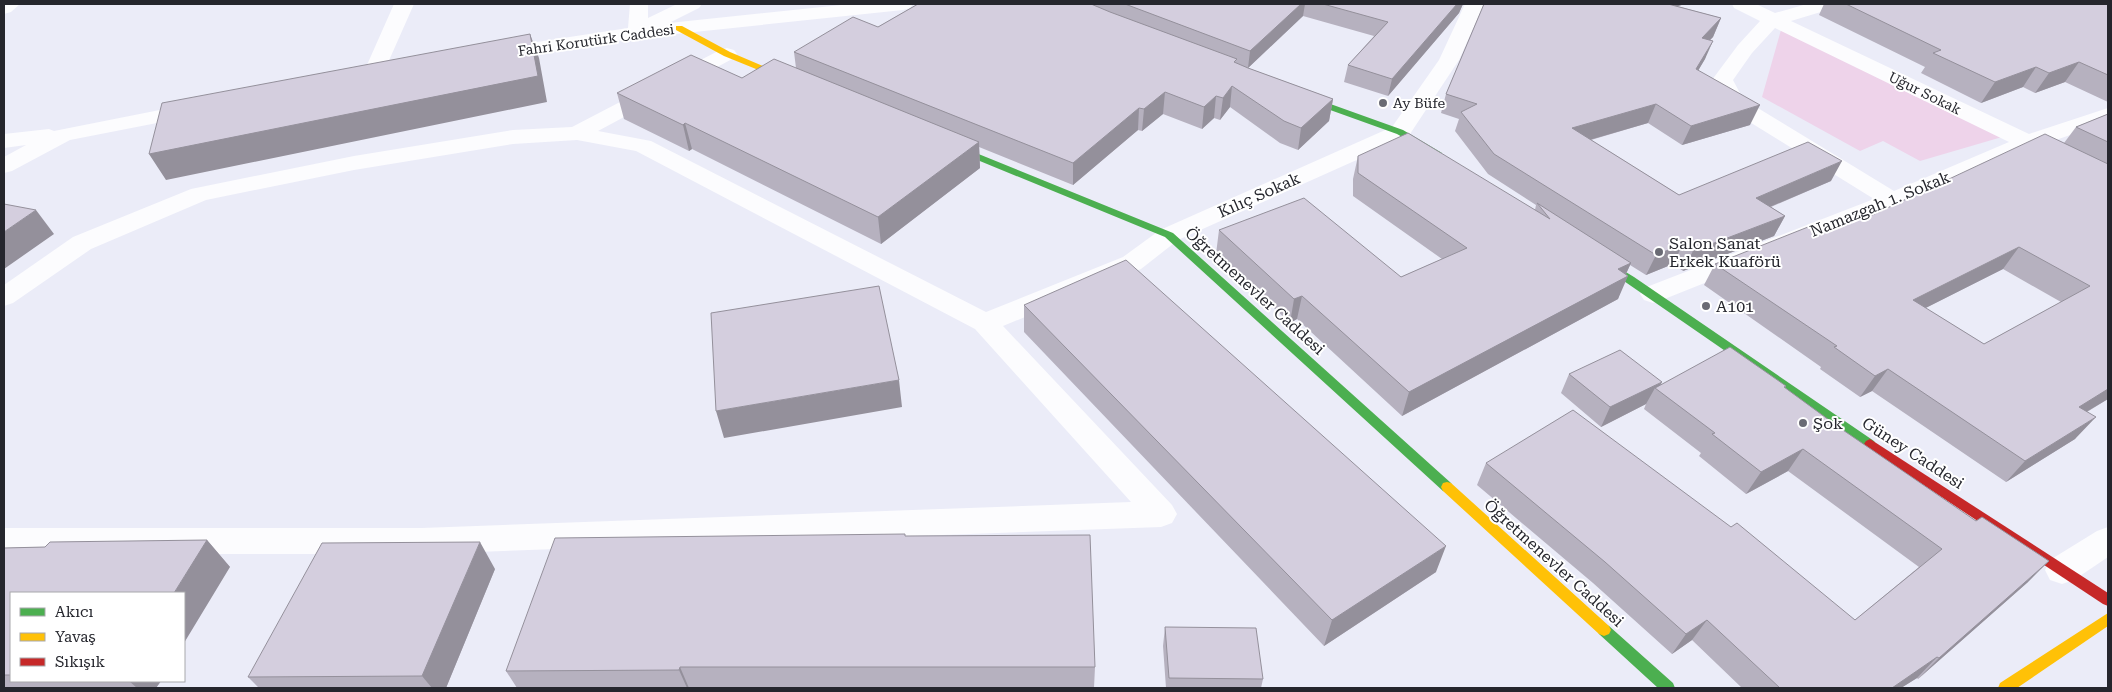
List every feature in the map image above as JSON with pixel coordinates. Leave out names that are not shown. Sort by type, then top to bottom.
[{"type":"street","points":[[4,8],[10,4]]},
{"type":"street","points":[[373,74],[404,4]]},
{"type":"street","points":[[637,32],[639,4]]},
{"type":"street","points":[[637,32],[692,4]]},
{"type":"street","name":"Fahri Korutürk Caddesi","points":[[481,57],[637,32],[904,4]]},
{"type":"street","points":[[1400,132],[1449,60],[1474,4]]},
{"type":"street","name":"Uğur Sokak","points":[[1741,4],[2055,156]]},
{"type":"street","points":[[1827,4],[1772,20],[1745,49],[1722,80],[1735,103],[1892,200]]},
{"type":"street","points":[[679,28],[726,54],[809,88]]},
{"type":"street","points":[[577,133],[726,54]]},
{"type":"street","points":[[1290,93],[1400,132],[1448,160]]},
{"type":"street","points":[[4,141],[63,135],[218,104]]},
{"type":"street","name":"Namazgah 1. Sokak","points":[[1653,294],[1892,200],[2028,142],[2108,115]]},
{"type":"street","name":"Kılıç Sokak","points":[[985,322],[1132,263],[1169,235],[1400,132]]},
{"type":"street","points":[[4,297],[82,243],[199,194],[354,163],[513,137],[577,133],[643,146],[985,322],[1161,514],[422,541],[4,541]]},
{"type":"street","points":[[4,166],[63,135]]},
{"type":"street","name":"Öğretmenevler Caddesi","points":[[929,136],[1169,235],[1668,688]]},
{"type":"street","name":"Güney Caddesi","points":[[1588,252],[1653,294],[1816,409],[2108,600]]},
{"type":"street","points":[[2062,570],[2108,540]]},
{"type":"street","points":[[2005,688],[2108,619]]},
{"type":"shaded area","points":[[1781,30],[2002,137],[1920,161],[1883,141],[1860,151],[1762,97]]},
{"type":"building","points":[[918,4],[1091,4],[1237,59],[1234,62],[1248,68],[1333,99],[1301,128],[1284,121],[1232,86],[1223,98],[1216,96],[1204,107],[1165,92],[1144,109],[1139,108],[1073,163],[794,52],[853,17],[878,27]]},
{"type":"building","points":[[1125,4],[1301,4],[1250,51]]},
{"type":"building","points":[[1323,4],[1457,4],[1392,79],[1348,65],[1388,22]]},
{"type":"building","points":[[1484,4],[1668,4],[1721,18],[1702,38],[1713,41],[1696,69],[1760,105],[1691,126],[1656,104],[1572,128],[1679,195],[1808,142],[1842,161],[1756,198],[1785,216],[1693,251],[1683,244],[1656,255],[1494,154],[1461,112],[1477,104],[1446,94]]},
{"type":"building","points":[[1846,4],[2108,4],[2108,75],[2079,62],[2049,73],[2036,67],[1995,82],[1933,53],[1941,50]]},
{"type":"building","points":[[530,34],[538,76],[149,154],[162,103]]},
{"type":"building","points":[[691,55],[742,78],[774,59],[979,142],[878,217],[685,123],[683,125],[617,93]]},
{"type":"building","points":[[2108,114],[2108,142],[2076,127]]},
{"type":"building","points":[[1408,133],[1550,219],[1537,203],[1631,263],[1618,269],[1628,276],[1409,392],[1302,296],[1294,299],[1219,230],[1304,198],[1401,277],[1467,248],[1358,173],[1358,156]]},
{"type":"building","points":[[2045,134],[2108,164],[2108,389],[2079,407],[2096,417],[2025,461],[1888,369],[1875,376],[1834,347],[1837,346],[1715,264],[1808,227],[1820,235],[1864,215],[1868,217]],"holes":[[[2019,247],[2090,286],[1984,344],[1913,300]]]},
{"type":"building","points":[[4,204],[36,210],[4,232]]},
{"type":"building","points":[[1126,260],[1446,546],[1332,620],[1024,305]]},
{"type":"building","points":[[879,286],[899,380],[716,411],[711,313]]},
{"type":"building","points":[[1730,347],[1786,386],[1784,387],[1840,428],[1976,521],[1982,517],[2049,561],[1939,658],[1937,657],[1892,688],[1780,688],[1707,620],[1686,634],[1605,562],[1486,463],[1573,410],[1731,527],[1737,523],[1855,620],[1942,549],[1803,449],[1761,472],[1712,434],[1715,433],[1655,388]]},
{"type":"building","points":[[1620,350],[1662,382],[1610,407],[1569,374]]},
{"type":"building","points":[[905,534],[905,536],[1090,535],[1095,667],[680,667],[679,670],[506,671],[555,538]]},
{"type":"building","points":[[207,540],[175,592],[10,592],[10,675],[4,675],[4,548],[45,547],[50,542]]},
{"type":"building","points":[[480,542],[422,676],[248,677],[322,543]]},
{"type":"building","points":[[1165,627],[1256,628],[1263,679],[1169,678]]},
{"type":"traffic: fast","points":[[1297,95],[1400,132],[1437,153]]},
{"type":"traffic: fast","points":[[944,143],[1169,235],[1447,487]]},
{"type":"traffic: fast","points":[[1596,257],[1870,444]]},
{"type":"traffic: fast","points":[[1604,630],[1668,688]]},
{"type":"traffic: slow","points":[[679,28],[727,54],[796,82]]},
{"type":"traffic: slow","points":[[1447,487],[1604,630]]},
{"type":"traffic: slow","points":[[2005,688],[2108,619]]},
{"type":"traffic: jam","points":[[1870,444],[2108,600]]},
{"type":"place","name":"Ay Büfe","points":[[1383,103]]},
{"type":"place","name":"Salon Sanat Erkek Kuaförü","points":[[1659,252]]},
{"type":"place","name":"A101","points":[[1706,306]]},
{"type":"place","name":"Şok","points":[[1803,423]]}]
